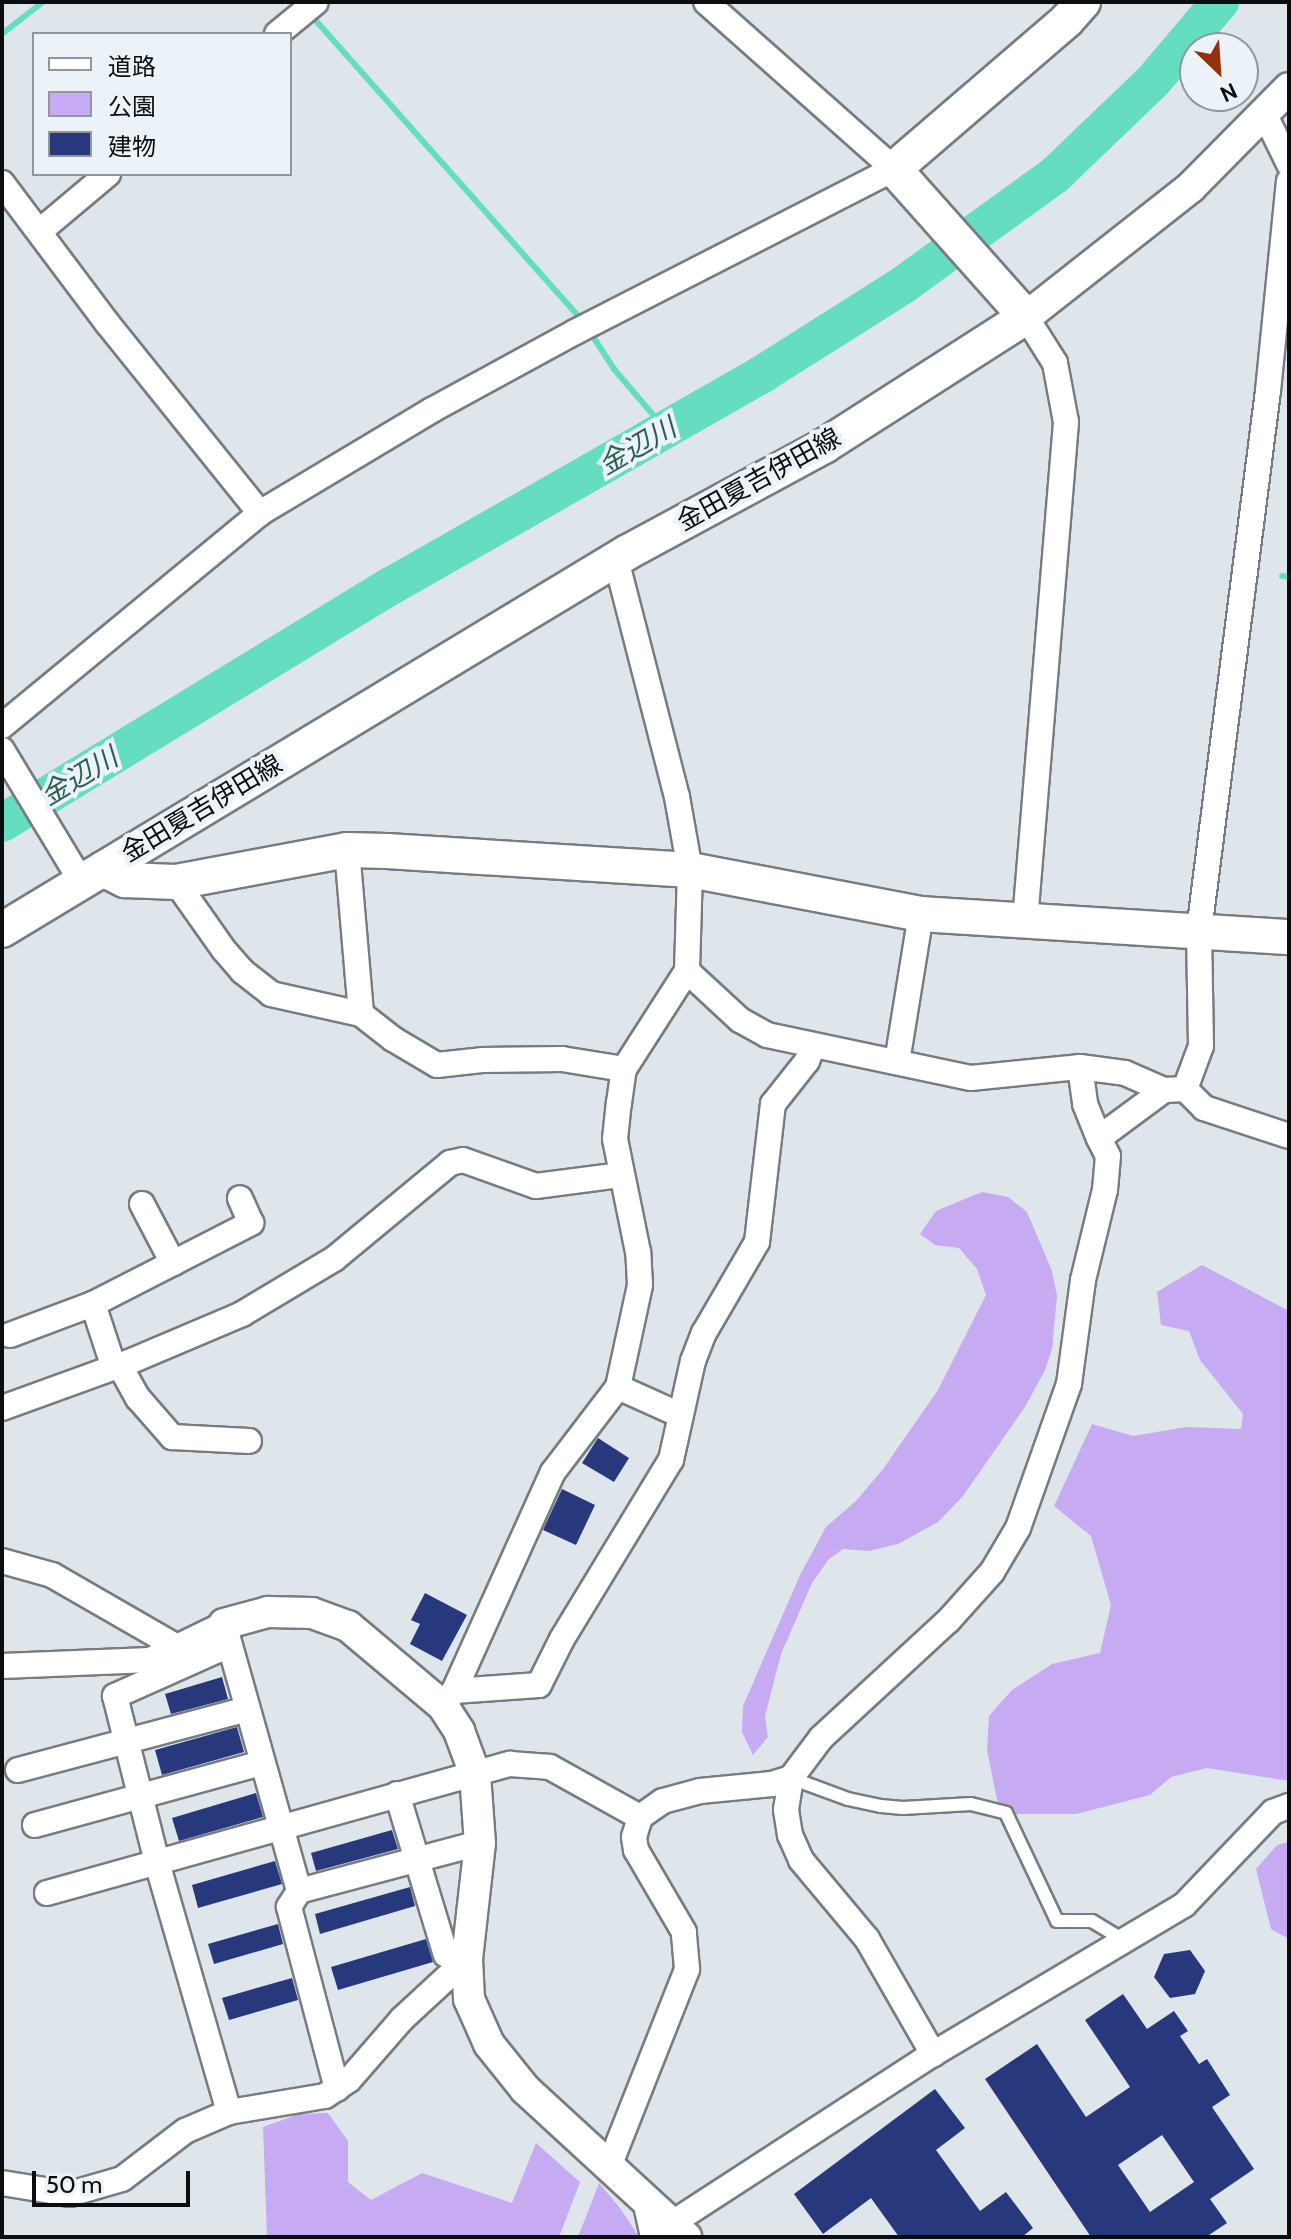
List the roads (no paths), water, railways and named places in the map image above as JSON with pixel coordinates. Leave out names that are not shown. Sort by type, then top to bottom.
[{"type":"main road","points":[[1026,317],[900,174],[1083,2]]},
{"type":"main road","name":"金田夏吉伊田線","points":[[2,930],[85,873],[616,559],[824,446],[1026,317]]},
{"type":"main road","name":"金田夏吉伊田線","points":[[85,873],[125,880],[176,882],[347,850],[690,870],[921,914],[1289,937]]},
{"type":"street","points":[[279,32],[316,2]]},
{"type":"street","points":[[2,726],[260,513],[432,410],[575,332],[900,174],[706,2]]},
{"type":"street","points":[[1025,921],[1066,422],[1055,363],[1026,317],[1191,187],[1289,88]]},
{"type":"street","points":[[1264,113],[1289,164]]},
{"type":"street","points":[[40,231],[106,176]]},
{"type":"street","points":[[1099,1138],[1175,1090],[1201,1046],[1199,931],[1268,391],[1289,181]]},
{"type":"street","points":[[2,183],[108,324],[260,513]]},
{"type":"street","points":[[449,1699],[553,1472],[618,1387],[640,1285],[636,1241],[615,1139],[624,1069],[687,971],[690,870],[677,797],[616,559]]},
{"type":"street","points":[[3,752],[85,873]]},
{"type":"street","points":[[347,850],[361,1014]]},
{"type":"street","points":[[176,882],[189,905],[242,971],[271,994],[361,1014],[393,1039],[437,1065],[482,1060],[562,1059],[624,1069]]},
{"type":"street","points":[[897,1062],[921,914]]},
{"type":"street","points":[[687,971],[740,1020],[767,1035],[971,1078],[1080,1067],[1125,1073],[1175,1090],[1204,1108],[1289,1136]]},
{"type":"street","points":[[449,1699],[539,1685],[562,1639],[671,1460],[680,1415],[704,1333],[757,1242],[773,1104],[807,1061],[813,1045]]},
{"type":"street","points":[[933,2054],[867,1939],[801,1860],[790,1835],[786,1810],[791,1778],[830,1728],[948,1621],[992,1572],[1018,1528],[1069,1384],[1083,1280],[1105,1190],[1108,1156],[1085,1104],[1080,1067]]},
{"type":"street","points":[[2,1408],[117,1367],[242,1314],[334,1259],[450,1163],[463,1160],[536,1186],[621,1175]]},
{"type":"street","points":[[10,1335],[93,1304],[251,1223],[240,1198]]},
{"type":"street","points":[[142,1204],[173,1263]]},
{"type":"street","points":[[93,1304],[117,1367],[138,1398],[172,1437],[249,1441]]},
{"type":"street","points":[[618,1387],[680,1415]]},
{"type":"street","points":[[2,1561],[52,1575],[179,1648]]},
{"type":"street","points":[[2,2183],[70,2194],[122,2179],[185,2131],[229,2112],[325,2096],[337,2089],[456,1957],[480,1843],[475,1774],[449,1699],[348,1626],[312,1613],[268,1612],[115,1696],[157,1862],[229,2112]]},
{"type":"street","points":[[2,1666],[150,1660],[226,1635]]},
{"type":"street","points":[[226,1635],[299,1891]]},
{"type":"street","points":[[18,1770],[247,1709]]},
{"type":"street","points":[[35,1825],[262,1763]]},
{"type":"street","points":[[47,1893],[510,1764],[550,1767],[640,1817]]},
{"type":"street","points":[[608,2169],[687,1969],[684,1932],[636,1850],[634,1837],[640,1817],[663,1801],[700,1791],[772,1784],[791,1778]]},
{"type":"street","points":[[397,1794],[416,1858],[489,2044],[525,2089],[608,2169],[644,2196],[670,2233],[933,2054],[1184,1905],[1273,1812],[1289,1806]]},
{"type":"street","points":[[337,2089],[289,1907],[299,1891],[480,1843]]},
{"type":"lane","points":[[791,1778],[848,1799],[881,1806],[934,1808],[971,1804],[1006,1813],[1057,1921],[1092,1921],[1124,1940]]},
{"type":"waterway","points":[[2,34],[43,2]]},
{"type":"waterway","name":"金辺川","points":[[2,823],[391,586],[764,373],[903,285],[1055,175],[1153,81],[1220,2]]},
{"type":"waterway","points":[[310,14],[584,323]]},
{"type":"waterway","points":[[590,332],[614,369],[665,429]]},
{"type":"waterway","points":[[1282,576],[1289,577]]}]
